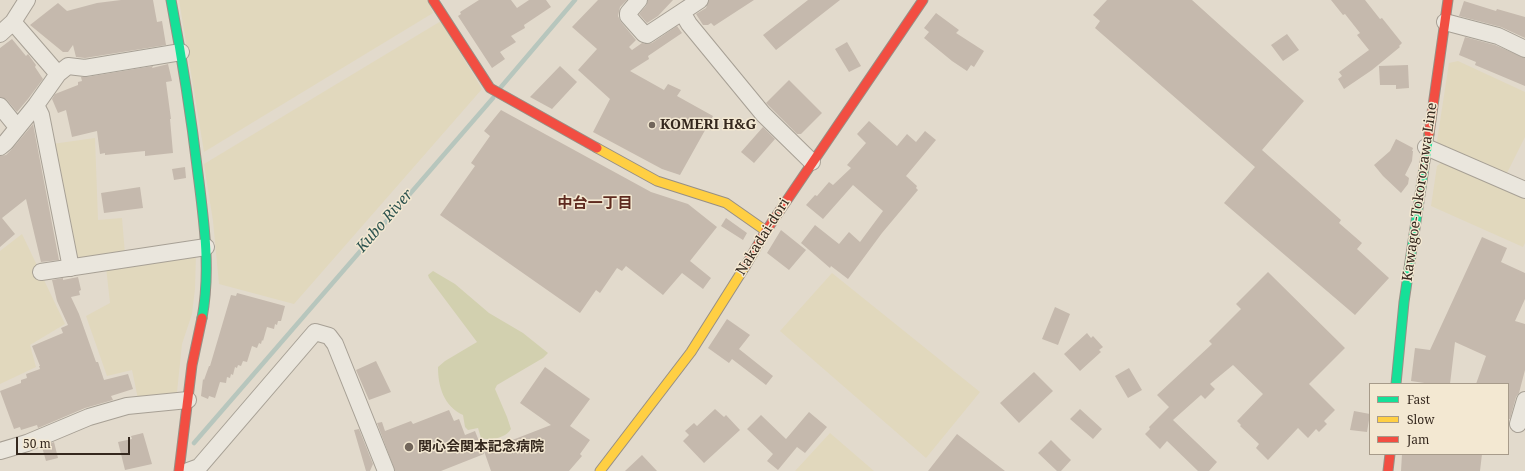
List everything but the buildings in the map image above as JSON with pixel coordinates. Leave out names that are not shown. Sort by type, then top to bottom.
[{"type":"street","points":[[0,34],[13,22],[27,0]]},
{"type":"street","points":[[171,0],[181,52],[203,212],[207,275],[206,297],[192,365],[179,471]]},
{"type":"street","points":[[433,0],[490,88],[657,181],[726,203],[766,231]]},
{"type":"street","points":[[639,0],[628,13],[628,16],[646,35],[700,0]]},
{"type":"street","name":"Nakadai-dori","points":[[600,471],[691,352],[729,293],[766,231],[923,0]]},
{"type":"street","name":"Kawagoe-Tokorozawa Line","points":[[1397,383],[1404,302],[1448,0]]},
{"type":"street","points":[[682,12],[689,24],[763,114],[812,162]]},
{"type":"street","points":[[13,22],[58,74]]},
{"type":"street","points":[[1445,22],[1498,36],[1525,49]]},
{"type":"street","points":[[0,147],[6,142],[36,105],[58,74],[68,66],[85,68],[181,52]]},
{"type":"street","points":[[36,105],[41,115],[71,268]]},
{"type":"street","points":[[0,106],[17,127]]},
{"type":"street","points":[[1426,147],[1525,190]]},
{"type":"street","points":[[41,272],[206,248]]},
{"type":"street","points":[[188,471],[199,467],[316,332],[329,336],[335,344],[386,471]]},
{"type":"street","points":[[0,451],[27,443],[89,417],[127,406],[188,400]]},
{"type":"street","points":[[1517,424],[1525,400]]},
{"type":"street","points":[[1388,471],[1390,455]]},
{"type":"shaded area","points":[[179,0],[428,0],[433,13],[204,152]]},
{"type":"shaded area","points":[[441,21],[482,89],[294,304],[219,284],[213,221],[204,164]]},
{"type":"shaded area","points":[[1458,61],[1525,92],[1525,137],[1507,173],[1504,175],[1438,146],[1437,141],[1449,63]]},
{"type":"shaded area","points":[[95,138],[98,220],[122,218],[125,254],[79,259],[74,255],[52,144]]},
{"type":"shaded area","points":[[1442,162],[1525,195],[1525,243],[1523,247],[1431,206],[1437,166]]},
{"type":"shaded area","points":[[22,234],[65,324],[30,345],[36,367],[0,384],[0,251]]},
{"type":"shaded area","points":[[196,254],[195,289],[192,314],[182,344],[177,392],[174,394],[138,399],[132,370],[107,376],[86,316],[110,303],[106,267]]},
{"type":"shaded area","points":[[433,271],[455,284],[489,313],[523,333],[548,353],[543,358],[497,385],[495,389],[511,429],[502,437],[485,439],[481,438],[478,428],[468,430],[465,427],[463,415],[451,407],[443,395],[439,382],[438,367],[445,361],[477,342],[429,278],[428,275]]},
{"type":"shaded area","points":[[832,273],[980,392],[926,458],[780,331]]},
{"type":"shaded area","points":[[830,433],[874,471],[795,471]]},
{"type":"waterway","name":"Kubo River","points":[[501,87],[575,0]]},
{"type":"waterway","name":"Kubo River","points":[[194,443],[493,98]]},
{"type":"traffic: fast","points":[[171,0],[183,65],[206,246],[206,282],[202,318]]},
{"type":"traffic: fast","points":[[1396,383],[1404,302],[1429,134]]},
{"type":"traffic: slow","points":[[597,148],[657,181],[726,203],[766,231]]},
{"type":"traffic: slow","points":[[600,471],[691,352],[746,265]]},
{"type":"traffic: jam","points":[[433,0],[490,88],[597,148]]},
{"type":"traffic: jam","points":[[746,265],[766,231],[923,0]]},
{"type":"traffic: jam","points":[[1429,134],[1448,0]]},
{"type":"traffic: jam","points":[[179,471],[192,365],[202,318]]},
{"type":"traffic: jam","points":[[1388,471],[1390,455]]},
{"type":"place","name":"KOMERI H&G","points":[[652,125]]},
{"type":"place","name":"関心会関本記念病院","points":[[409,447]]},
{"type":"district","name":"中台一丁目","points":[[595,204]]}]
